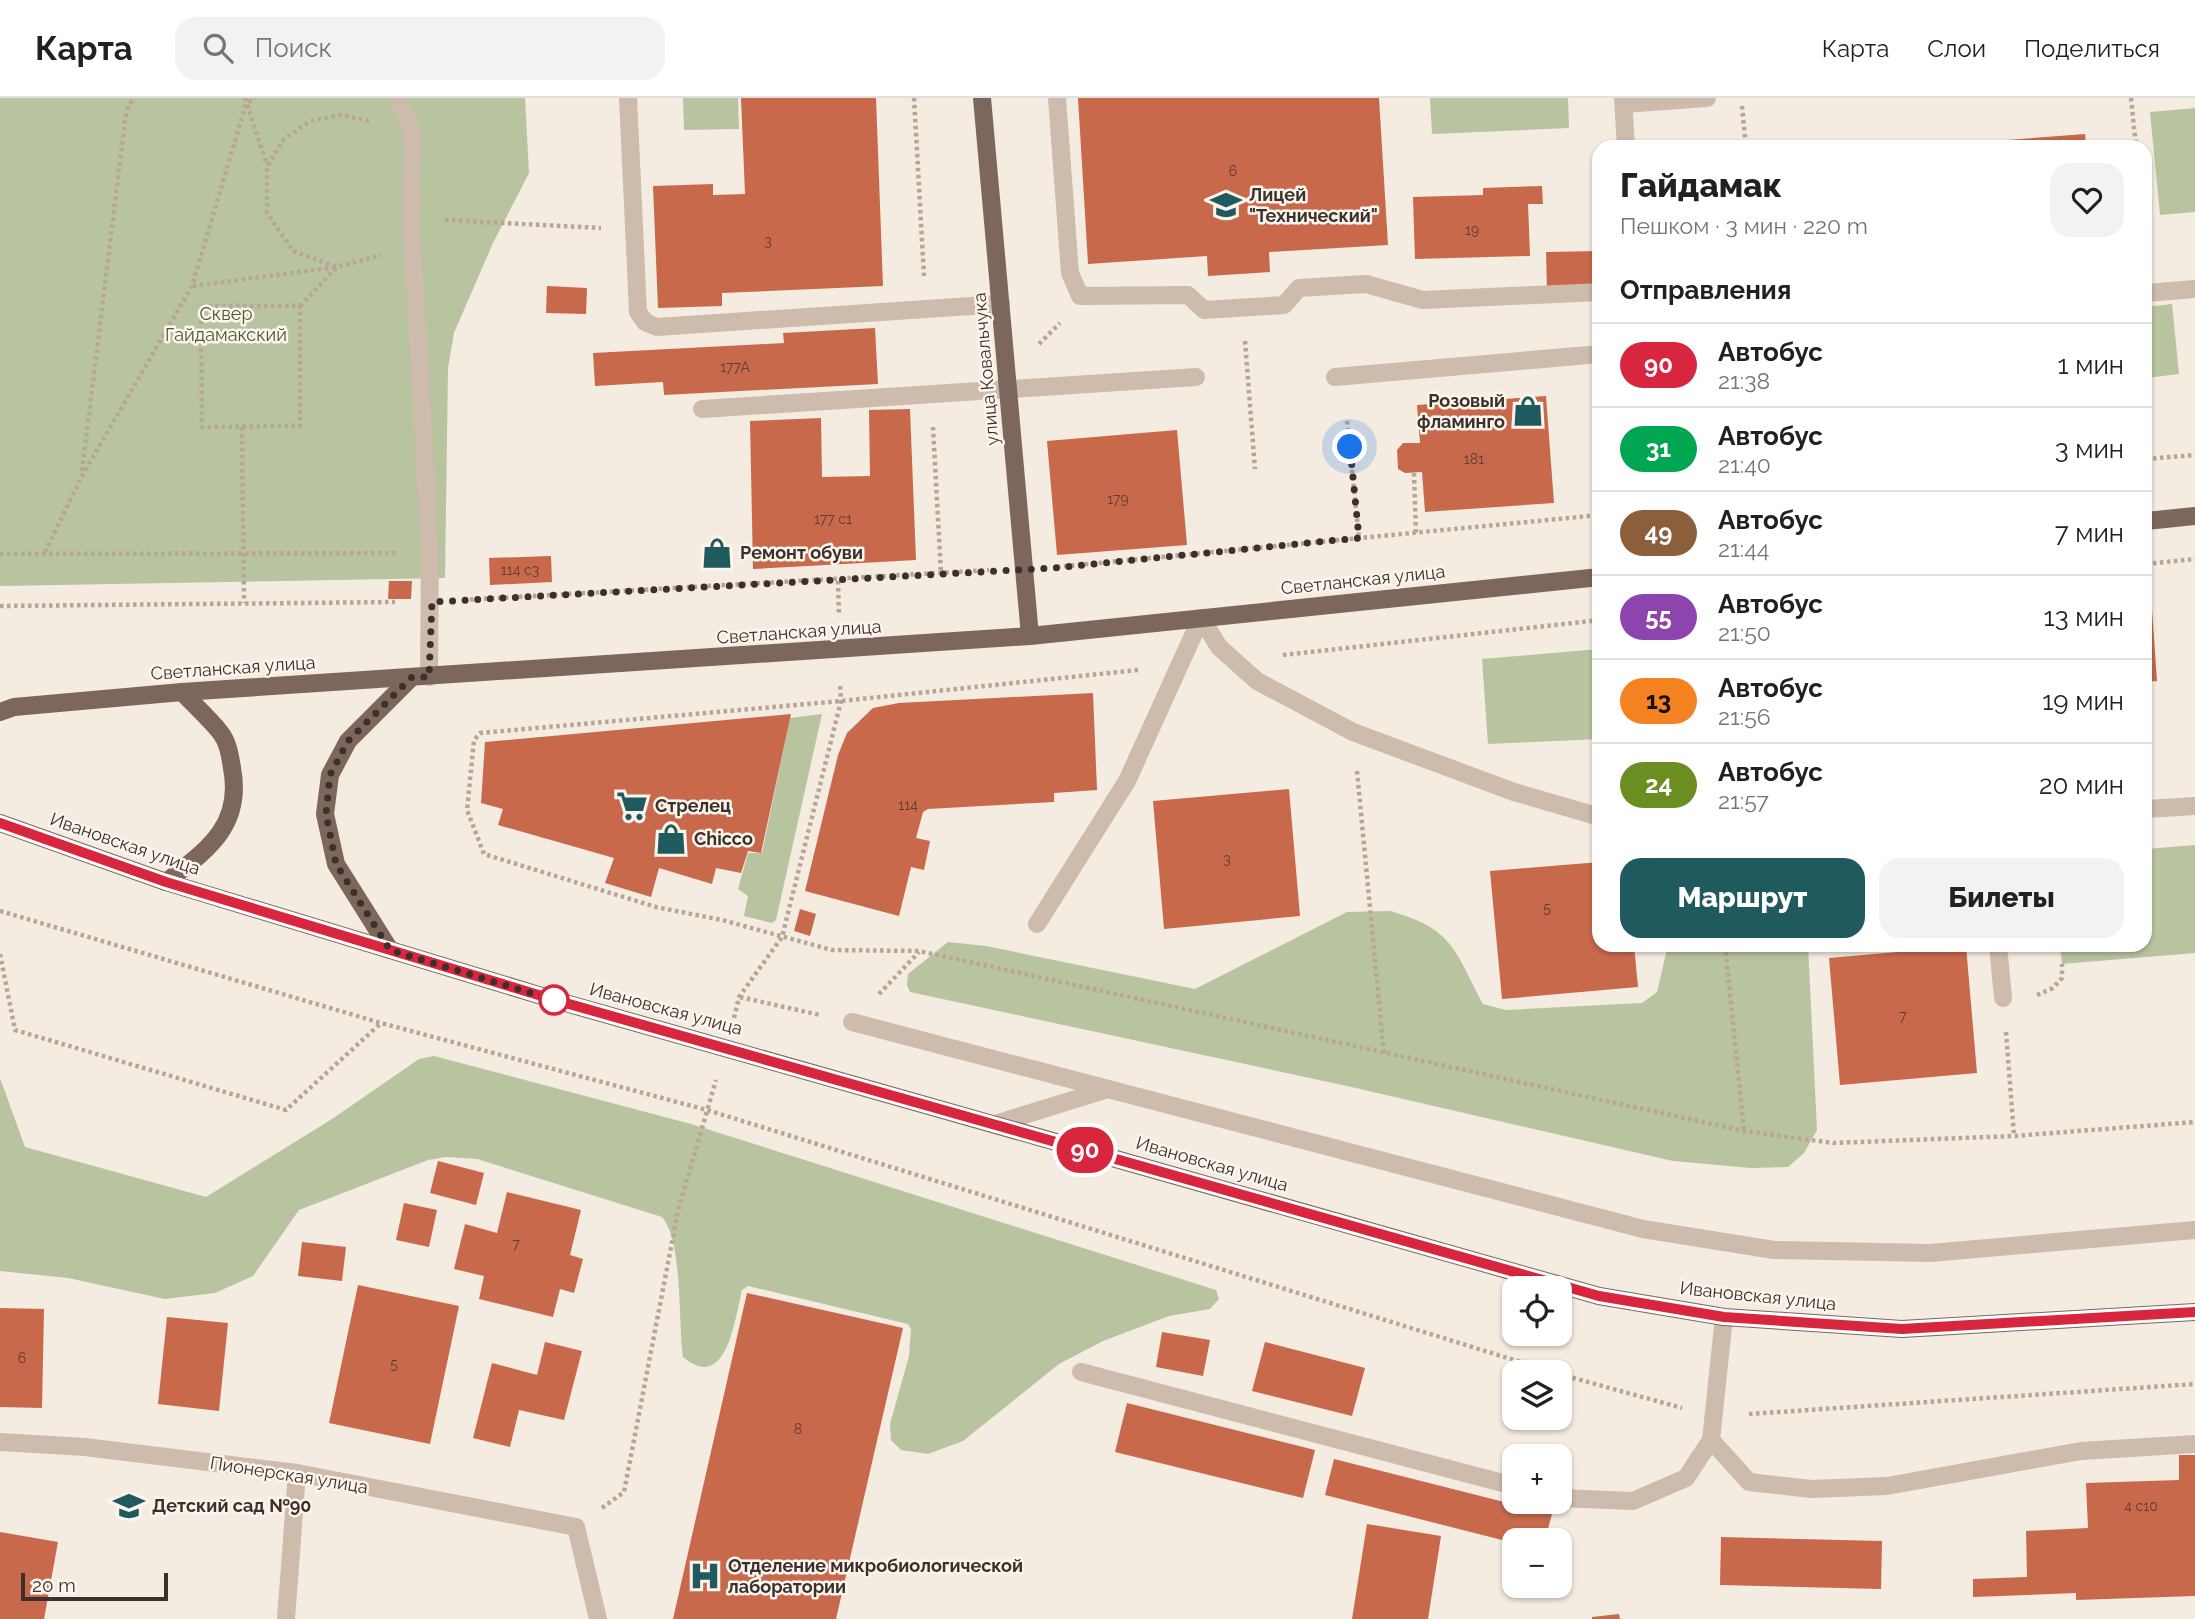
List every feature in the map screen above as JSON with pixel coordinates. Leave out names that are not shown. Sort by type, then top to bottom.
[{"type":"main road","name":"улица Ковальчука","points":[[982,98],[1030,636]]},
{"type":"main road","points":[[2152,520],[2195,516]]},
{"type":"main road","name":"Светланская улица","points":[[0,712],[14,708],[182,692],[1030,636],[1592,578]]},
{"type":"main road","points":[[390,950],[336,864],[326,814],[330,775],[348,741],[420,677]]},
{"type":"main road","points":[[166,882],[210,848],[228,822],[236,788],[230,752],[221,733],[182,692]]},
{"type":"main road","name":"Ивановская улица","points":[[0,823],[166,882],[555,1000],[1599,1296],[1724,1317],[1902,1329],[2195,1312]]},
{"type":"lane","points":[[398,98],[413,134],[411,218],[432,602],[420,677]]},
{"type":"lane","points":[[628,98],[632,230],[638,312],[645,322],[657,327],[1001,304]]},
{"type":"lane","points":[[1057,98],[1070,273],[1080,296],[1188,295],[1205,310],[1284,305],[1298,288],[1366,284],[1423,300],[1592,292]]},
{"type":"lane","points":[[1626,140],[1623,101],[1707,98]]},
{"type":"lane","points":[[2152,293],[2195,289]]},
{"type":"lane","points":[[1335,377],[1592,355]]},
{"type":"lane","points":[[702,409],[1196,377]]},
{"type":"lane","points":[[1201,618],[1219,647],[1257,681],[1353,732],[1514,792],[1592,815]]},
{"type":"lane","points":[[1037,924],[1127,781],[1201,618]]},
{"type":"lane","points":[[2152,809],[2195,806]]},
{"type":"lane","points":[[1999,952],[2003,998]]},
{"type":"lane","points":[[852,1022],[1643,1228],[1774,1250],[1930,1253],[2195,1230]]},
{"type":"lane","points":[[995,1125],[1106,1090]]},
{"type":"lane","points":[[1572,1499],[1633,1501],[1686,1478],[1711,1440],[1724,1317]]},
{"type":"lane","points":[[1081,1372],[1502,1483]]},
{"type":"lane","points":[[1711,1440],[1749,1482],[1811,1489],[1887,1486],[2081,1451],[2195,1444]]},
{"type":"lane","name":"Пионерская улица","points":[[0,1442],[85,1447],[297,1473],[576,1527]]},
{"type":"lane","points":[[286,1619],[297,1473]]},
{"type":"lane","points":[[576,1527],[598,1619]]},
{"type":"path","points":[[82,476],[126,113],[133,98]]},
{"type":"path","points":[[245,101],[255,98]]},
{"type":"path","points":[[1741,98],[1745,140]]},
{"type":"path","points":[[2132,98],[2135,140]]},
{"type":"path","points":[[45,552],[82,476],[192,286],[245,101]]},
{"type":"path","points":[[245,101],[267,166],[267,213],[293,251],[337,267]]},
{"type":"path","points":[[267,166],[284,139],[310,121],[341,115],[372,121]]},
{"type":"path","points":[[192,286],[337,267],[382,255],[411,218],[632,230]]},
{"type":"path","points":[[300,306],[201,306],[202,427],[300,426],[300,306],[337,267]]},
{"type":"path","points":[[1243,308],[1255,468]]},
{"type":"path","points":[[1347,421],[1359,538]]},
{"type":"path","points":[[242,427],[244,603]]},
{"type":"path","points":[[2152,459],[2195,455]]},
{"type":"path","points":[[1413,472],[1416,534]]},
{"type":"path","points":[[0,606],[432,602],[1053,568],[1592,516]]},
{"type":"path","points":[[0,554],[430,553]]},
{"type":"path","points":[[2152,563],[2195,559]]},
{"type":"path","points":[[1234,660],[1592,621]]},
{"type":"path","points":[[1180,666],[841,701],[480,733],[474,740],[467,810],[484,854],[656,907],[832,950],[919,951],[1384,1055],[1744,1131],[1833,1143],[2014,1136],[2195,1122]]},
{"type":"path","points":[[726,1047],[739,997],[782,937],[841,701]]},
{"type":"path","points":[[1353,732],[1384,1055]]},
{"type":"path","points":[[0,911],[382,1023],[707,1110],[1514,1360]]},
{"type":"path","points":[[1726,952],[1744,1131]]},
{"type":"path","points":[[0,954],[15,1030],[286,1110],[382,1023]]},
{"type":"path","points":[[2035,995],[2053,988],[2062,978],[2062,964]]},
{"type":"path","points":[[2003,998],[2014,1136]]},
{"type":"path","points":[[576,1527],[624,1492],[678,1212],[707,1110]]},
{"type":"path","points":[[1572,1378],[1714,1416],[2195,1384]]},
{"type":"green space","name":"Сквер Гайдамакский","points":[[0,98],[525,98],[529,173],[493,243],[454,333],[448,368],[445,578],[0,586]]},
{"type":"green space","points":[[683,98],[738,98],[739,129],[684,130]]},
{"type":"green space","points":[[1430,98],[1568,98],[1569,128],[1432,134]]},
{"type":"green space","points":[[2195,108],[2195,212],[2160,215],[2150,112]]},
{"type":"green space","points":[[2172,304],[2179,374],[2152,377],[2152,306]]},
{"type":"green space","points":[[1592,650],[1592,739],[1488,744],[1482,659]]},
{"type":"green space","points":[[822,714],[776,920],[772,923],[744,916],[748,896],[738,889],[748,853],[762,853],[790,718]]},
{"type":"green space","points":[[2195,845],[2195,953],[2062,964],[2061,952],[2152,952],[2152,849]]},
{"type":"green space","points":[[1390,911],[1411,918],[1440,934],[1458,956],[1483,1004],[1506,1010],[1642,1003],[1657,992],[1666,952],[1808,952],[1817,1130],[1804,1153],[1788,1167],[1751,1168],[1673,1161],[1347,1086],[910,992],[907,985],[908,974],[948,942],[986,946],[1195,989],[1347,912]]},
{"type":"green space","points":[[434,1056],[691,1124],[1216,1290],[1219,1299],[1210,1309],[1169,1316],[1103,1341],[1059,1364],[963,1441],[928,1454],[901,1450],[891,1440],[890,1424],[909,1356],[911,1329],[908,1324],[748,1286],[742,1290],[726,1348],[710,1366],[698,1366],[683,1357],[677,1262],[669,1228],[662,1217],[477,1159],[446,1157],[428,1160],[299,1210],[253,1276],[215,1293],[165,1299],[68,1278],[0,1271],[0,1078],[25,1147],[206,1197],[332,1119],[419,1059]]},
{"type":"building","points":[[741,98],[876,98],[883,286],[722,293],[722,306],[658,308],[653,186],[713,184],[713,195],[745,194]]},
{"type":"building","points":[[1078,98],[1379,98],[1388,245],[1269,252],[1270,272],[1240,274],[1208,276],[1207,256],[1088,264]]},
{"type":"building","points":[[2085,134],[2085,140],[2006,140]]},
{"type":"building","points":[[1542,186],[1543,204],[1528,204],[1530,256],[1415,259],[1413,197],[1483,195],[1483,188]]},
{"type":"building","points":[[1592,251],[1592,290],[1547,291],[1546,252]]},
{"type":"building","points":[[547,286],[587,288],[586,314],[546,313]]},
{"type":"building","points":[[875,328],[878,384],[664,395],[663,382],[595,386],[593,353],[784,343],[783,333]]},
{"type":"building","points":[[1546,396],[1554,503],[1425,512],[1422,472],[1405,473],[1398,469],[1397,450],[1403,443],[1420,443],[1417,405]]},
{"type":"building","points":[[910,409],[916,560],[753,569],[750,421],[821,418],[822,477],[870,476],[869,410]]},
{"type":"building","points":[[1177,430],[1187,545],[1057,555],[1047,441]]},
{"type":"building","points":[[551,556],[552,582],[490,585],[489,558]]},
{"type":"building","points":[[389,581],[412,581],[411,599],[388,599]]},
{"type":"building","points":[[2152,609],[2157,681],[2152,681]]},
{"type":"building","points":[[1093,693],[1097,790],[1054,793],[1054,802],[928,809],[923,812],[916,838],[930,841],[924,870],[911,867],[899,916],[805,891],[838,755],[847,733],[873,708],[899,703]]},
{"type":"building","name":"Стрелец","points":[[791,714],[761,853],[748,851],[741,873],[716,868],[712,884],[659,868],[651,897],[605,883],[614,858],[498,825],[503,809],[481,803],[485,742]]},
{"type":"building","points":[[1289,789],[1300,916],[1164,929],[1153,801]]},
{"type":"building","points":[[1592,863],[1592,952],[1635,952],[1638,987],[1502,999],[1490,871]]},
{"type":"building","points":[[800,909],[816,914],[810,936],[794,931]]},
{"type":"building","points":[[1898,952],[1967,952],[1977,1073],[1840,1085],[1829,958]]},
{"type":"building","points":[[438,1161],[484,1173],[476,1205],[430,1193]]},
{"type":"building","points":[[507,1192],[581,1210],[570,1255],[583,1259],[574,1293],[560,1289],[553,1317],[479,1299],[484,1276],[454,1269],[465,1224],[497,1233]]},
{"type":"building","points":[[404,1203],[437,1210],[429,1247],[396,1240]]},
{"type":"building","points":[[302,1242],[346,1247],[342,1281],[298,1276]]},
{"type":"building","points":[[358,1285],[459,1306],[430,1444],[329,1423]]},
{"type":"building","points":[[747,1293],[903,1328],[836,1619],[673,1619]]},
{"type":"building","points":[[0,1308],[44,1309],[42,1408],[0,1407]]},
{"type":"building","points":[[167,1317],[228,1323],[219,1411],[158,1404]]},
{"type":"building","points":[[1162,1332],[1210,1340],[1203,1376],[1156,1367]]},
{"type":"building","points":[[545,1342],[582,1351],[564,1420],[519,1410],[510,1447],[473,1438],[492,1363],[537,1375]]},
{"type":"building","points":[[1265,1342],[1365,1368],[1352,1416],[1252,1391]]},
{"type":"building","points":[[1127,1403],[1315,1450],[1303,1498],[1115,1452]]},
{"type":"building","points":[[2179,1455],[2195,1455],[2195,1596],[2076,1600],[2076,1593],[1973,1597],[1973,1579],[2027,1577],[2026,1531],[2088,1528],[2086,1483],[2179,1480]]},
{"type":"building","points":[[1334,1459],[1502,1501],[1502,1514],[1552,1514],[1548,1528],[1502,1528],[1502,1540],[1325,1495]]},
{"type":"building","points":[[1367,1524],[1441,1536],[1428,1619],[1352,1619]]},
{"type":"building","points":[[0,1532],[58,1542],[44,1619],[0,1619]]},
{"type":"building","points":[[1721,1537],[1882,1541],[1881,1589],[1720,1585]]},
{"type":"building","points":[[1619,1614],[1620,1619],[1592,1619],[1592,1617]]},
{"type":"bus line","name":"90","points":[[0,823],[166,882],[555,1000],[1599,1296],[1724,1317],[1902,1329],[2195,1312]]},
{"type":"place","name":"Лицей \"Технический\"","points":[[1226,205]]},
{"type":"place","name":"Розовый фламинго","points":[[1528,411]]},
{"type":"place","name":"Ремонт обуви","points":[[717,553]]},
{"type":"place","name":"Стрелец","points":[[632,806]]},
{"type":"place","name":"Chicco","points":[[671,839]]},
{"type":"place","name":"Детский сад №90","points":[[129,1506]]},
{"type":"place","name":"Отделение микробиологической лаборатории","points":[[705,1576]]},
{"type":"route","points":[[554,1000],[390,950],[336,864],[326,814],[330,775],[348,741],[412,677],[429,677],[432,602],[1053,568],[1359,538],[1350,447]]}]
